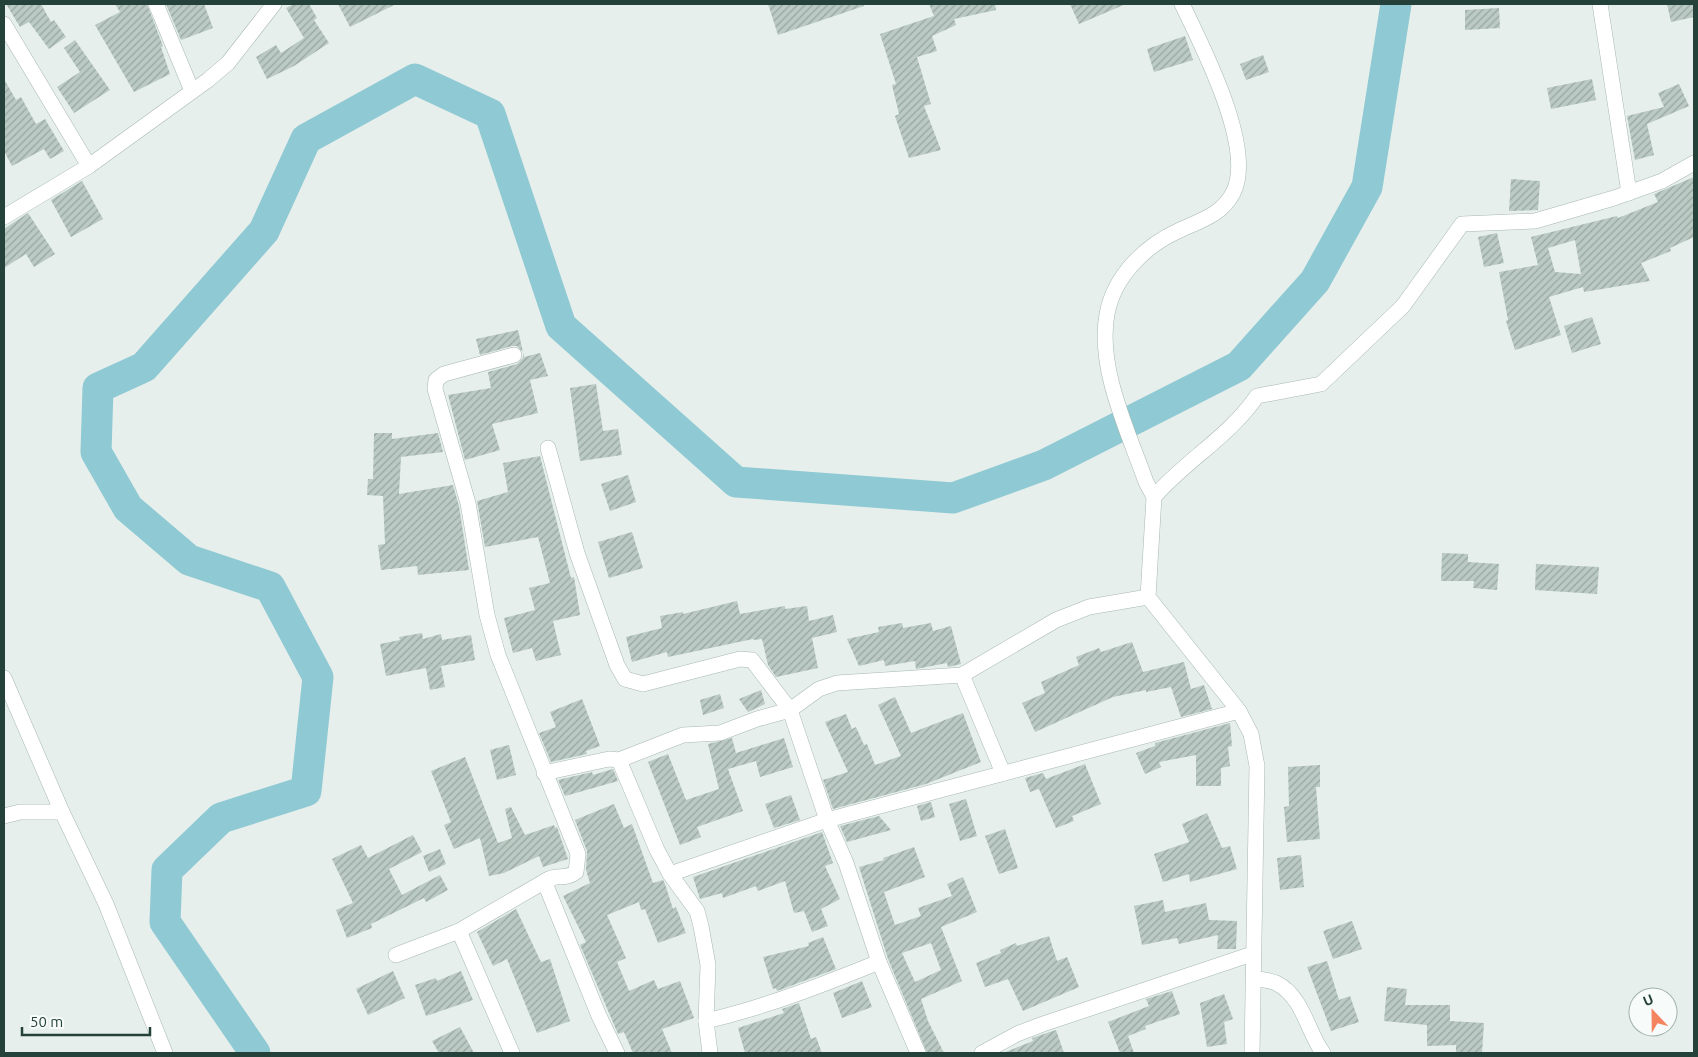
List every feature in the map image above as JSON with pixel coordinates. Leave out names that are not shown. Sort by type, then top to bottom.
[{"type":"street","points":[[156,4],[192,91]]},
{"type":"street","points":[[4,217],[88,166],[228,63],[274,4]]},
{"type":"street","points":[[1182,4],[1226,104],[1238,147],[1237,178],[1234,193],[1225,205],[1208,219],[1177,231],[1144,251],[1114,291],[1107,313],[1105,340],[1111,379],[1146,482],[1154,498],[1148,597],[1239,711],[1251,734],[1257,766],[1252,954],[1254,978],[1252,1053]]},
{"type":"street","points":[[1600,4],[1629,193]]},
{"type":"street","points":[[4,24],[88,166]]},
{"type":"street","points":[[1154,498],[1171,477],[1222,438],[1246,414],[1257,396],[1321,384],[1403,306],[1462,224],[1534,221],[1629,193],[1662,181],[1694,163]]},
{"type":"street","points":[[396,955],[459,931],[551,877],[570,876],[576,872],[578,854],[498,655],[487,615],[468,504],[435,388],[436,380],[444,374],[514,355]]},
{"type":"street","points":[[548,448],[577,553],[617,665],[625,679],[643,684],[747,658],[756,664],[790,710],[827,820],[846,863],[880,962],[918,1053]]},
{"type":"street","points":[[544,772],[609,758],[618,760],[683,735],[720,734],[757,719],[790,710],[818,689],[838,683],[962,675],[1056,620],[1089,607],[1148,597]]},
{"type":"street","points":[[962,675],[1003,774]]},
{"type":"street","points":[[4,678],[62,812],[106,904],[165,1053]]},
{"type":"street","points":[[670,874],[827,820],[1239,711]]},
{"type":"street","points":[[618,760],[657,850],[670,874],[696,911],[702,926],[708,965],[706,1021],[710,1053]]},
{"type":"street","points":[[4,816],[20,812],[62,812]]},
{"type":"street","points":[[547,880],[548,891],[599,1016],[617,1053]]},
{"type":"street","points":[[459,931],[512,1053]]},
{"type":"street","points":[[982,1053],[1017,1034],[1043,1024],[1252,954]]},
{"type":"street","points":[[706,1021],[752,1010],[821,986],[880,962]]},
{"type":"street","points":[[1254,978],[1276,983],[1290,994],[1300,1006],[1323,1053]]},
{"type":"building","points":[[6,4],[41,4],[51,22],[54,20],[66,37],[49,49],[29,22],[20,27]]},
{"type":"building","points":[[115,4],[147,4],[163,46],[161,47],[170,74],[134,92],[95,25],[120,12]]},
{"type":"building","points":[[166,4],[204,4],[213,28],[181,40]]},
{"type":"building","points":[[294,4],[309,4],[317,18],[314,20],[329,43],[294,66],[267,79],[256,57],[276,45],[281,53],[304,38],[286,8]]},
{"type":"building","points":[[338,4],[396,4],[350,27]]},
{"type":"building","points":[[768,4],[864,4],[864,6],[778,35]]},
{"type":"building","points":[[929,4],[995,4],[996,10],[954,19],[956,25],[932,36],[937,51],[917,57],[931,104],[924,106],[941,150],[909,158],[895,116],[899,114],[892,85],[896,84],[880,34],[934,16]]},
{"type":"building","points":[[1070,4],[1126,4],[1079,24]]},
{"type":"building","points":[[1667,4],[1694,4],[1694,17],[1671,22]]},
{"type":"building","points":[[1499,8],[1500,28],[1465,30],[1465,10]]},
{"type":"building","points":[[1185,36],[1193,60],[1154,72],[1147,49]]},
{"type":"building","points":[[75,40],[110,90],[74,113],[57,87],[80,72],[64,48]]},
{"type":"building","points":[[1263,55],[1269,72],[1246,80],[1240,64]]},
{"type":"building","points":[[4,79],[16,100],[21,97],[36,124],[45,119],[64,151],[50,159],[44,149],[12,166],[4,151]]},
{"type":"building","points":[[1592,79],[1596,100],[1551,109],[1547,88]]},
{"type":"building","points":[[1679,84],[1689,106],[1647,124],[1654,155],[1635,160],[1627,116],[1664,107],[1658,93]]},
{"type":"building","points":[[1694,177],[1694,237],[1670,248],[1671,251],[1641,263],[1650,281],[1584,292],[1583,287],[1549,297],[1561,335],[1515,350],[1506,321],[1508,320],[1499,272],[1538,265],[1531,237],[1617,216],[1618,218],[1658,202],[1654,194]],"holes":[[[1575,240],[1581,274],[1555,272],[1548,248]]]},
{"type":"building","points":[[1511,179],[1540,181],[1538,210],[1509,211]]},
{"type":"building","points":[[82,181],[103,219],[71,237],[51,200]]},
{"type":"building","points":[[28,213],[55,254],[34,267],[26,254],[4,268],[4,229]]},
{"type":"building","points":[[1497,233],[1504,263],[1484,267],[1478,237]]},
{"type":"building","points":[[1592,317],[1601,344],[1572,353],[1564,326]]},
{"type":"building","points":[[518,330],[523,352],[517,346],[512,346],[480,355],[476,339]]},
{"type":"building","points":[[523,352],[524,357],[540,353],[548,376],[530,380],[538,413],[492,424],[500,450],[465,460],[448,395],[491,388],[488,372],[517,364],[523,358]]},
{"type":"building","points":[[596,384],[603,431],[618,429],[622,455],[580,461],[570,388]]},
{"type":"building","points":[[374,433],[392,433],[392,439],[438,433],[443,452],[401,457],[399,494],[453,485],[459,506],[469,570],[418,575],[417,566],[381,570],[378,545],[385,544],[383,496],[367,495],[368,479],[373,479]]},
{"type":"building","points":[[540,456],[571,578],[574,577],[580,615],[553,621],[561,655],[536,661],[532,648],[513,653],[504,618],[535,610],[529,588],[550,583],[538,537],[485,547],[477,501],[508,492],[503,463]]},
{"type":"building","points":[[628,475],[636,502],[610,511],[601,484]]},
{"type":"building","points":[[632,532],[643,568],[609,578],[598,542]]},
{"type":"building","points":[[1442,553],[1468,554],[1468,562],[1499,564],[1497,590],[1473,588],[1474,581],[1441,581]]},
{"type":"building","points":[[1536,564],[1599,567],[1597,594],[1535,590]]},
{"type":"building","points":[[737,601],[740,614],[785,606],[785,609],[807,606],[809,621],[833,615],[837,632],[812,638],[818,668],[776,677],[768,665],[762,639],[753,639],[668,657],[667,652],[632,662],[626,637],[662,628],[660,616],[683,612],[683,614]]},
{"type":"building","points":[[902,623],[903,628],[931,623],[933,631],[951,626],[961,664],[948,667],[947,663],[916,669],[915,661],[885,666],[884,660],[859,666],[847,639],[879,632],[878,627]]},
{"type":"building","points":[[422,633],[423,639],[441,634],[442,640],[471,635],[475,660],[441,666],[445,687],[430,690],[426,668],[386,676],[380,644],[400,640],[399,637]]},
{"type":"building","points":[[1132,642],[1143,672],[1184,662],[1191,689],[1204,685],[1212,709],[1181,717],[1171,687],[1146,692],[1146,690],[1113,697],[1035,732],[1022,703],[1045,693],[1041,682],[1079,665],[1076,657],[1099,648],[1101,652]]},
{"type":"building","points":[[761,690],[765,704],[748,712],[739,699]]},
{"type":"building","points":[[720,694],[724,708],[703,715],[700,700]]},
{"type":"building","points":[[895,697],[911,733],[963,713],[981,762],[926,784],[833,809],[823,780],[848,772],[825,722],[846,714],[852,729],[856,727],[864,745],[867,744],[875,765],[901,756],[878,705]]},
{"type":"building","points":[[582,699],[600,746],[586,751],[587,754],[551,762],[539,733],[556,727],[550,712]]},
{"type":"building","points":[[1230,723],[1232,746],[1228,747],[1230,766],[1221,768],[1221,786],[1196,786],[1196,755],[1159,762],[1161,767],[1145,774],[1136,753],[1155,746],[1155,743]]},
{"type":"building","points":[[732,738],[736,753],[784,738],[793,767],[760,777],[756,761],[728,769],[743,811],[697,827],[701,837],[680,845],[648,762],[668,754],[686,800],[719,789],[708,744]]},
{"type":"building","points":[[509,745],[516,775],[497,780],[490,750]]},
{"type":"building","points":[[465,757],[498,843],[512,838],[505,809],[511,807],[525,835],[554,825],[555,828],[557,827],[568,859],[543,867],[539,856],[504,873],[489,876],[480,838],[454,849],[444,825],[451,822],[431,771]]},
{"type":"building","points":[[1085,764],[1101,804],[1072,816],[1074,821],[1056,828],[1039,789],[1030,792],[1025,778],[1043,773],[1046,779]]},
{"type":"building","points":[[1320,765],[1320,787],[1316,787],[1320,839],[1287,842],[1284,807],[1289,806],[1288,767]]},
{"type":"building","points":[[613,769],[618,781],[565,796],[558,780],[592,772],[593,775]]},
{"type":"building","points":[[791,795],[800,820],[774,828],[765,804]]},
{"type":"building","points":[[966,799],[977,836],[960,841],[949,804]]},
{"type":"building","points":[[931,802],[935,817],[921,821],[917,806]]},
{"type":"building","points":[[614,804],[624,828],[632,824],[653,883],[663,880],[673,909],[676,907],[686,933],[658,943],[645,909],[641,910],[639,902],[607,915],[626,958],[617,962],[629,991],[654,980],[658,989],[680,981],[694,1018],[662,1029],[672,1053],[633,1053],[624,1032],[618,1034],[580,945],[586,942],[563,896],[590,883],[586,870],[587,851],[575,820]]},
{"type":"building","points":[[1207,813],[1222,848],[1230,846],[1237,869],[1190,882],[1189,874],[1163,882],[1154,854],[1189,842],[1182,824]]},
{"type":"building","points":[[879,816],[891,830],[847,842],[840,826]]},
{"type":"building","points":[[1005,829],[1018,868],[999,874],[985,836]]},
{"type":"building","points":[[822,832],[833,863],[825,866],[840,899],[821,909],[828,926],[812,932],[804,911],[794,913],[785,881],[758,891],[756,886],[723,898],[722,893],[700,899],[693,877]]},
{"type":"building","points":[[413,835],[422,852],[389,869],[402,895],[440,875],[448,890],[426,902],[424,898],[371,924],[372,928],[347,938],[336,910],[353,903],[332,859],[361,845],[368,858]]},
{"type":"building","points":[[914,847],[925,877],[884,892],[895,925],[921,916],[918,908],[952,896],[947,884],[963,877],[977,912],[941,927],[962,981],[921,999],[928,1021],[944,1053],[927,1053],[888,959],[859,867],[884,860],[883,858]],"holes":[[[931,943],[941,970],[915,982],[902,953]]]},
{"type":"building","points":[[440,849],[446,864],[429,872],[423,856]]},
{"type":"building","points":[[1301,855],[1304,887],[1280,890],[1277,858]]},
{"type":"building","points":[[1163,900],[1165,912],[1206,903],[1209,920],[1237,921],[1236,949],[1217,949],[1218,935],[1179,944],[1177,938],[1142,945],[1134,906]]},
{"type":"building","points":[[516,909],[541,962],[550,959],[570,1021],[537,1033],[507,959],[493,966],[477,932]]},
{"type":"building","points":[[1352,921],[1362,949],[1333,959],[1323,931]]},
{"type":"building","points":[[1049,936],[1057,961],[1067,957],[1079,987],[1023,1011],[1008,979],[985,987],[976,963],[1001,953],[1000,950],[1016,943],[1017,946]]},
{"type":"building","points":[[823,937],[836,969],[777,991],[776,988],[773,989],[763,957],[809,946],[808,943]]},
{"type":"building","points":[[1327,961],[1339,1000],[1350,996],[1359,1022],[1331,1031],[1307,967]]},
{"type":"building","points":[[393,971],[405,998],[368,1015],[356,989]]},
{"type":"building","points":[[461,971],[473,1000],[426,1016],[415,985],[436,978],[437,981]]},
{"type":"building","points":[[862,981],[872,1007],[842,1018],[833,993]]},
{"type":"building","points":[[1387,987],[1407,989],[1405,1005],[1450,1005],[1450,1021],[1484,1023],[1482,1053],[1456,1053],[1456,1045],[1427,1046],[1427,1025],[1384,1021]]},
{"type":"building","points":[[1172,991],[1180,1014],[1145,1026],[1146,1029],[1128,1036],[1134,1053],[1120,1053],[1108,1022],[1149,1006],[1146,999]]},
{"type":"building","points":[[1224,994],[1233,1019],[1224,1022],[1227,1044],[1207,1047],[1200,1003]]},
{"type":"building","points":[[799,1003],[811,1039],[816,1037],[822,1053],[745,1053],[738,1028],[784,1013],[782,1009]]},
{"type":"building","points":[[460,1027],[474,1053],[439,1053],[432,1041]]},
{"type":"building","points":[[1056,1030],[1064,1053],[1003,1053],[1033,1041],[1032,1038]]},
{"type":"waterway","points":[[255,1053],[165,922],[167,870],[221,818],[306,791],[318,677],[270,587],[189,560],[128,508],[96,452],[98,388],[144,367],[264,231],[306,139],[415,79],[490,114],[561,326],[736,482],[953,498],[1044,465],[1239,366],[1315,281],[1367,187],[1396,4]]}]
